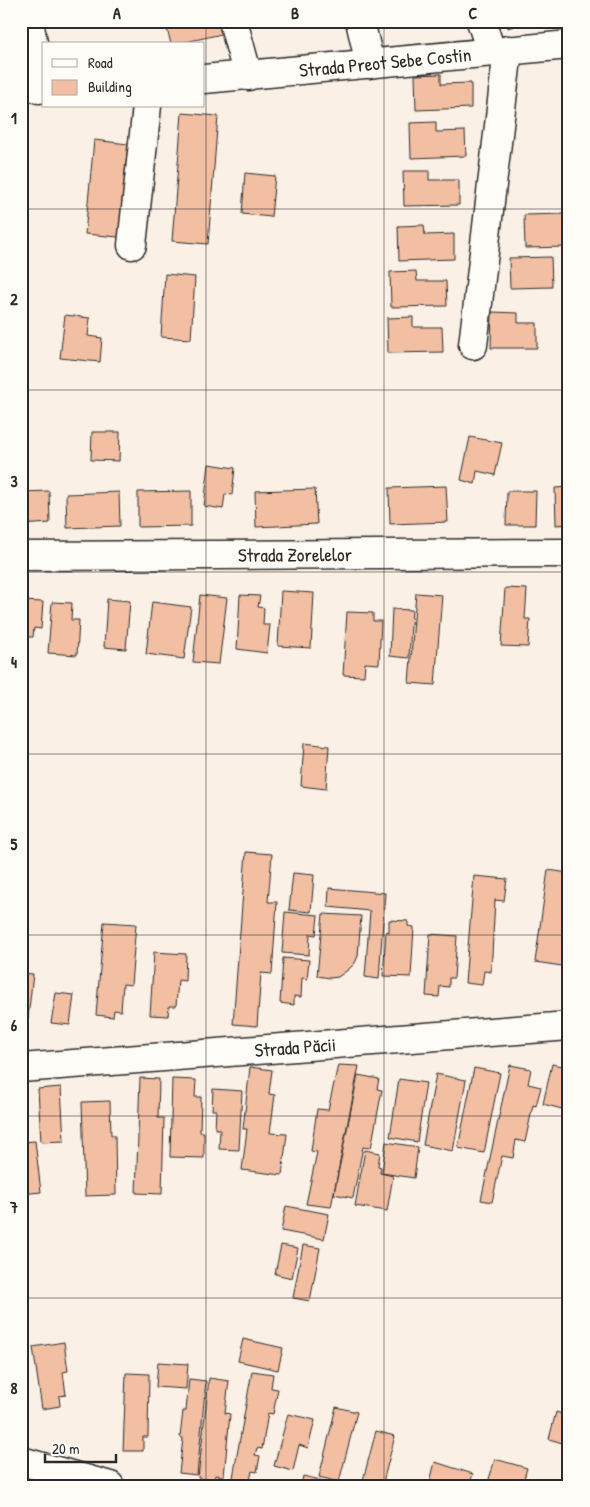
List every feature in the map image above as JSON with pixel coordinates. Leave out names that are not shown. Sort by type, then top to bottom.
[{"type":"street","points":[[29,21],[39,74],[35,89]]},
{"type":"street","points":[[233,21],[248,76]]},
{"type":"street","points":[[360,21],[370,64]]},
{"type":"street","points":[[473,345],[499,51],[481,21]]},
{"type":"street","name":"Strada Preot Sebe Costin","points":[[205,78],[248,76],[569,45]]},
{"type":"street","points":[[132,245],[147,108]]},
{"type":"street","name":"Strada Zorelelor","points":[[21,556],[569,553]]},
{"type":"street","name":"Strada Păcii","points":[[21,1068],[569,1026]]},
{"type":"street","points":[[21,1461],[110,1486]]},
{"type":"building","points":[[165,21],[223,21],[226,33],[186,42],[170,42]]},
{"type":"building","points":[[506,21],[530,21],[508,28]]},
{"type":"building","points":[[441,74],[441,84],[471,83],[471,108],[416,110],[415,75]]},
{"type":"building","points":[[182,113],[218,116],[208,244],[172,241]]},
{"type":"building","points":[[436,122],[436,132],[465,131],[466,156],[411,158],[410,123]]},
{"type":"building","points":[[94,140],[128,144],[119,237],[85,234]]},
{"type":"building","points":[[403,171],[429,171],[429,180],[459,180],[459,205],[404,206]]},
{"type":"building","points":[[245,173],[275,176],[271,217],[242,214]]},
{"type":"building","points":[[565,214],[567,247],[525,248],[524,215]]},
{"type":"building","points":[[424,225],[425,235],[454,234],[454,259],[399,261],[398,226]]},
{"type":"building","points":[[551,257],[552,287],[510,288],[509,258]]},
{"type":"building","points":[[416,271],[417,281],[446,281],[447,306],[391,307],[390,272]]},
{"type":"building","points":[[165,274],[195,277],[191,339],[161,337]]},
{"type":"building","points":[[492,312],[518,313],[518,323],[537,323],[537,348],[491,348]]},
{"type":"building","points":[[65,315],[90,318],[88,336],[102,338],[100,362],[60,358]]},
{"type":"building","points":[[413,317],[413,327],[442,327],[443,352],[388,353],[387,318]]},
{"type":"building","points":[[92,432],[120,432],[119,461],[91,460]]},
{"type":"building","points":[[470,437],[502,443],[495,475],[477,471],[475,484],[461,480]]},
{"type":"building","points":[[209,464],[235,468],[232,495],[225,494],[223,509],[204,506]]},
{"type":"building","points":[[446,486],[448,522],[390,524],[389,488]]},
{"type":"building","points":[[569,487],[569,524],[556,525],[555,488]]},
{"type":"building","points":[[315,489],[317,524],[256,527],[255,491]]},
{"type":"building","points":[[49,491],[50,523],[21,525],[21,492]]},
{"type":"building","points":[[191,491],[191,526],[138,527],[138,492]]},
{"type":"building","points":[[507,491],[536,491],[535,525],[506,525]]},
{"type":"building","points":[[119,492],[120,526],[67,528],[66,494]]},
{"type":"building","points":[[505,588],[527,589],[525,619],[530,619],[528,647],[501,646]]},
{"type":"building","points":[[281,591],[314,593],[311,648],[278,646]]},
{"type":"building","points":[[416,593],[442,595],[435,685],[409,683]]},
{"type":"building","points":[[200,595],[227,598],[219,664],[193,662]]},
{"type":"building","points":[[240,595],[260,596],[258,607],[264,608],[263,625],[270,625],[267,653],[237,649]]},
{"type":"building","points":[[107,599],[130,601],[126,649],[104,647]]},
{"type":"building","points":[[21,601],[43,602],[41,629],[34,628],[33,637],[21,637]]},
{"type":"building","points":[[52,602],[72,603],[71,620],[79,620],[77,655],[48,653]]},
{"type":"building","points":[[152,602],[191,607],[184,659],[146,654]]},
{"type":"building","points":[[392,609],[412,610],[409,658],[390,656]]},
{"type":"building","points":[[347,612],[373,613],[373,621],[381,621],[379,664],[365,663],[364,676],[343,675]]},
{"type":"building","points":[[304,743],[329,746],[326,789],[301,786]]},
{"type":"building","points":[[246,852],[272,854],[268,902],[277,902],[272,974],[261,973],[257,1026],[233,1024]]},
{"type":"building","points":[[548,870],[569,873],[569,922],[562,966],[535,962]]},
{"type":"building","points":[[293,873],[314,875],[311,912],[289,910]]},
{"type":"building","points":[[474,876],[507,879],[504,901],[495,900],[491,972],[484,971],[482,985],[465,983]]},
{"type":"building","points":[[329,888],[385,893],[379,979],[365,977],[370,911],[328,907]]},
{"type":"building","points":[[285,912],[318,915],[316,935],[310,934],[309,955],[282,953]]},
{"type":"building","points":[[323,914],[361,916],[358,956],[355,963],[338,977],[317,976]]},
{"type":"building","points":[[389,920],[408,921],[408,926],[414,927],[411,977],[383,976],[386,931],[389,932]]},
{"type":"building","points":[[104,922],[136,924],[131,985],[123,984],[121,1011],[114,1010],[113,1017],[96,1015]]},
{"type":"building","points":[[430,934],[457,936],[454,978],[449,978],[449,987],[440,986],[439,997],[426,996]]},
{"type":"building","points":[[154,952],[186,954],[185,981],[178,980],[176,1006],[169,1006],[168,1016],[150,1015]]},
{"type":"building","points":[[283,958],[309,960],[307,979],[302,978],[301,997],[294,996],[294,1005],[280,1003]]},
{"type":"building","points":[[21,973],[33,974],[28,1018],[21,1018]]},
{"type":"building","points":[[56,993],[74,995],[70,1025],[51,1023]]},
{"type":"building","points":[[552,1064],[568,1067],[565,1078],[569,1080],[562,1109],[543,1104]]},
{"type":"building","points":[[338,1065],[359,1066],[331,1207],[306,1204],[317,1152],[311,1151],[317,1109],[328,1110]]},
{"type":"building","points":[[510,1065],[531,1069],[528,1084],[541,1087],[536,1106],[533,1105],[525,1142],[516,1140],[513,1158],[502,1156],[492,1202],[481,1200]]},
{"type":"building","points":[[250,1067],[272,1070],[269,1094],[275,1095],[270,1133],[287,1134],[282,1175],[242,1170],[247,1129],[243,1129]]},
{"type":"building","points":[[474,1068],[500,1073],[484,1153],[458,1148]]},
{"type":"building","points":[[436,1074],[466,1080],[453,1151],[423,1145]]},
{"type":"building","points":[[358,1075],[379,1079],[377,1089],[382,1090],[371,1148],[363,1147],[353,1198],[334,1194]]},
{"type":"building","points":[[140,1078],[159,1079],[158,1118],[164,1118],[162,1194],[136,1193]]},
{"type":"building","points":[[172,1079],[196,1080],[195,1097],[201,1097],[200,1132],[204,1132],[204,1158],[170,1157]]},
{"type":"building","points":[[399,1079],[426,1083],[417,1142],[390,1137]]},
{"type":"building","points":[[61,1087],[64,1141],[41,1142],[38,1089]]},
{"type":"building","points":[[213,1089],[242,1091],[239,1150],[219,1149],[220,1129],[215,1129],[216,1110],[212,1110]]},
{"type":"building","points":[[110,1101],[111,1135],[115,1135],[116,1195],[85,1196],[82,1102]]},
{"type":"building","points":[[35,1141],[41,1192],[21,1194],[21,1142]]},
{"type":"building","points":[[386,1142],[418,1147],[414,1178],[382,1173]]},
{"type":"building","points":[[365,1150],[380,1153],[378,1166],[381,1167],[380,1173],[393,1176],[387,1211],[355,1206]]},
{"type":"building","points":[[286,1206],[329,1214],[324,1239],[281,1231]]},
{"type":"building","points":[[281,1245],[298,1248],[292,1278],[275,1274]]},
{"type":"building","points":[[303,1245],[320,1248],[310,1301],[293,1298]]},
{"type":"building","points":[[243,1339],[283,1348],[278,1370],[238,1361]]},
{"type":"building","points":[[64,1342],[68,1371],[63,1372],[66,1395],[59,1396],[60,1406],[42,1409],[33,1347]]},
{"type":"building","points":[[158,1362],[188,1364],[186,1389],[156,1387]]},
{"type":"building","points":[[252,1371],[273,1374],[271,1388],[278,1389],[273,1414],[268,1413],[262,1449],[257,1448],[255,1455],[260,1456],[257,1472],[252,1471],[249,1486],[232,1483]]},
{"type":"building","points":[[126,1373],[149,1374],[148,1437],[143,1437],[143,1451],[123,1451]]},
{"type":"building","points":[[209,1378],[229,1381],[225,1413],[230,1414],[224,1476],[215,1475],[214,1480],[198,1478]]},
{"type":"building","points":[[189,1379],[206,1381],[197,1475],[179,1473],[183,1438],[180,1437],[183,1411],[186,1411]]},
{"type":"building","points":[[336,1407],[357,1412],[339,1482],[319,1477]]},
{"type":"building","points":[[556,1412],[569,1416],[569,1445],[549,1439]]},
{"type":"building","points":[[288,1414],[315,1420],[308,1448],[299,1445],[293,1471],[274,1466]]},
{"type":"building","points":[[376,1431],[395,1436],[382,1486],[370,1486],[362,1484]]},
{"type":"building","points":[[495,1459],[527,1468],[522,1486],[487,1486]]},
{"type":"building","points":[[435,1462],[473,1474],[469,1486],[429,1486]]},
{"type":"building","points":[[303,1476],[338,1484],[338,1486],[301,1486]]}]
